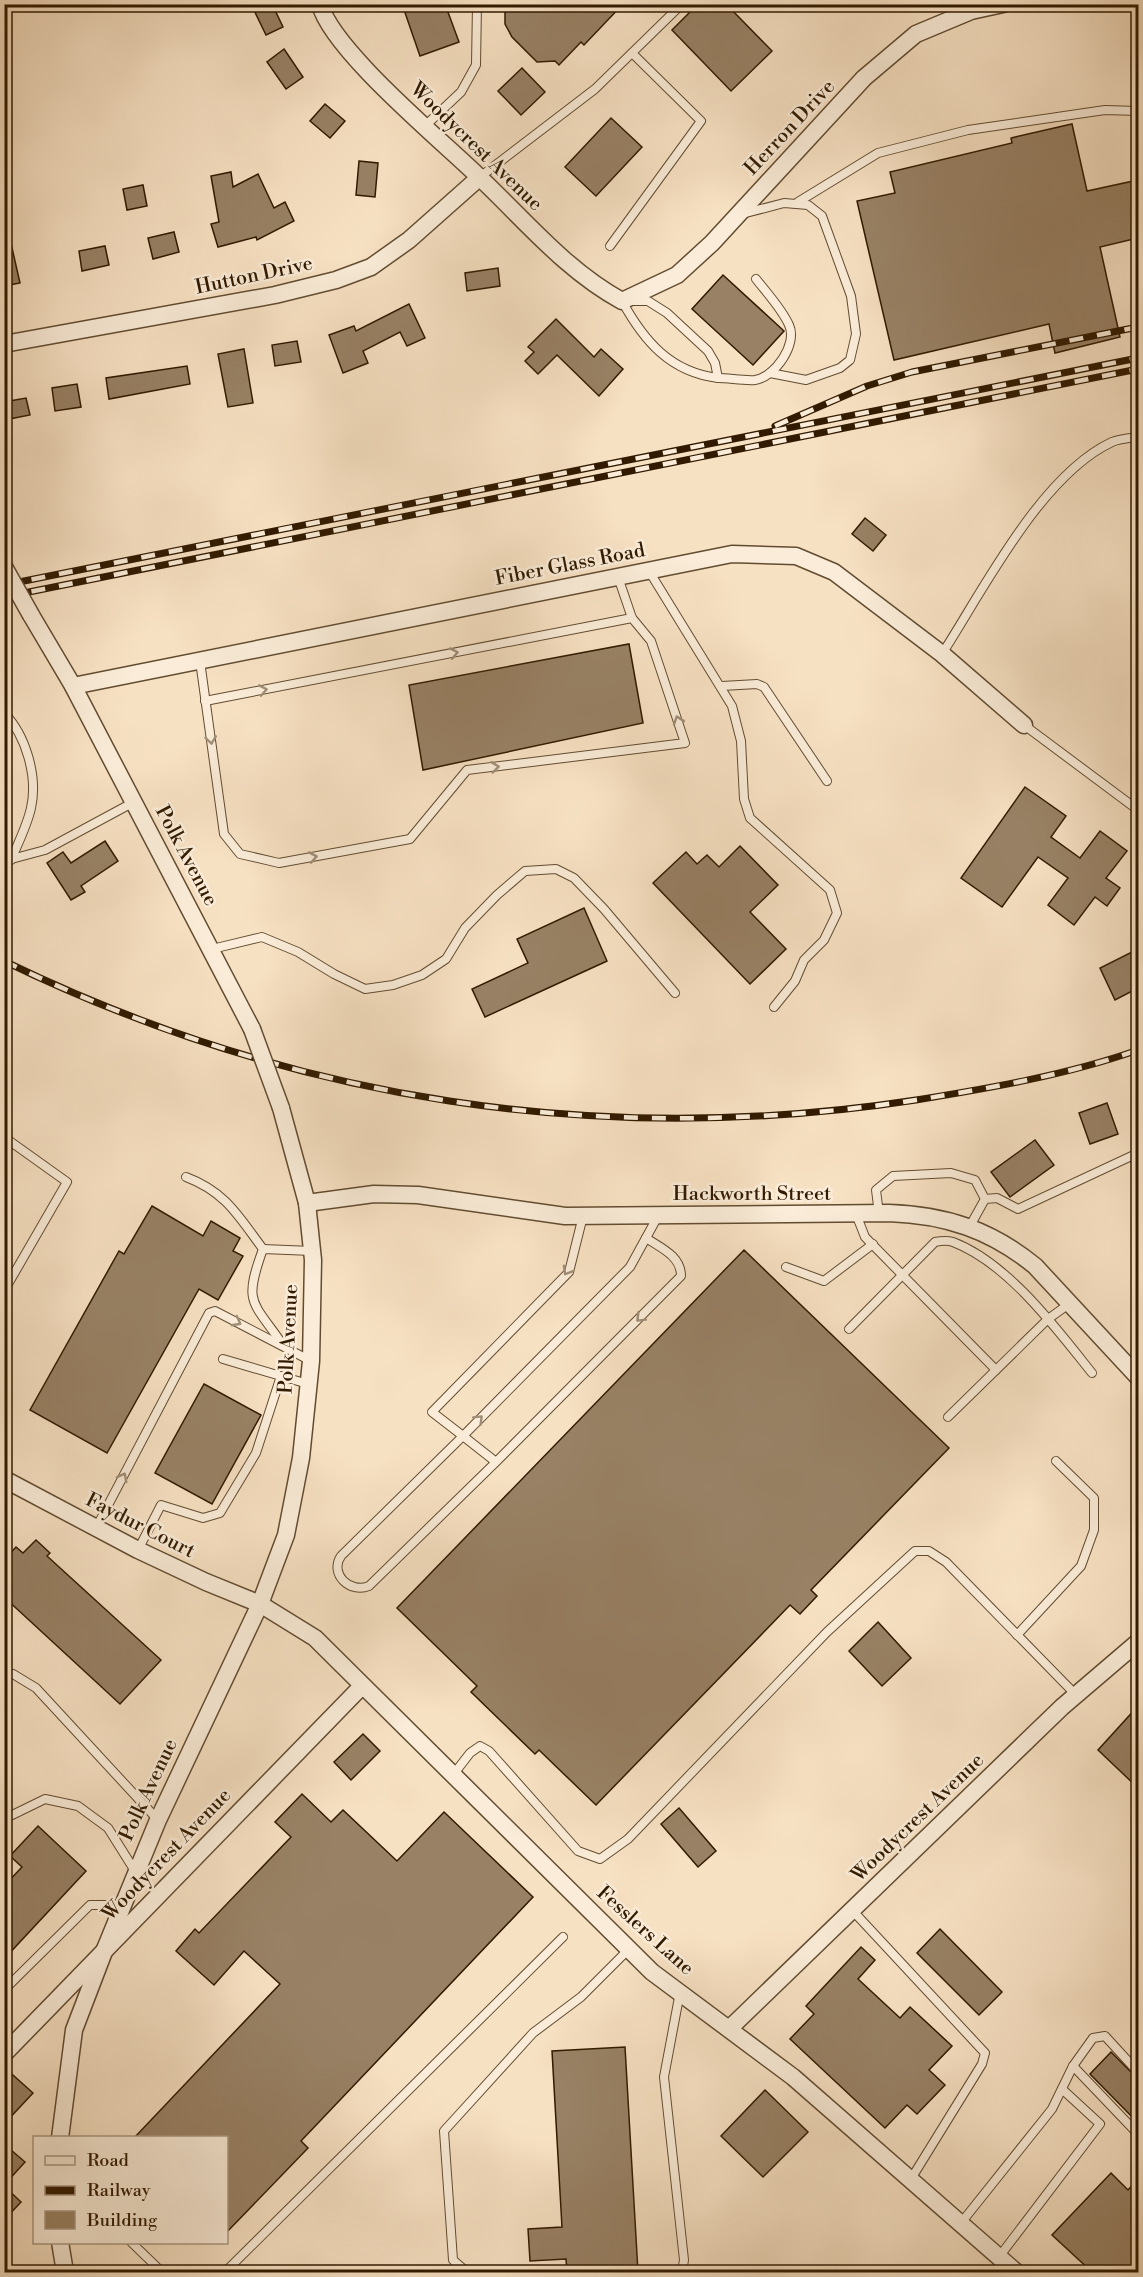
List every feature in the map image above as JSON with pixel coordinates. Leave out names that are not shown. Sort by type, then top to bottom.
[{"type":"street","name":"Woodycrest Avenue","points":[[320,4],[323,17],[373,77],[480,177],[554,251],[606,292],[622,301]]},
{"type":"street","name":"Herron Drive","points":[[622,301],[677,275],[736,216],[864,78],[916,34],[971,11],[1003,4]]},
{"type":"street","name":"Hutton Drive","points":[[4,344],[275,295],[336,280],[371,267],[390,254],[480,177]]},
{"type":"street","name":"Fiber Glass Road","points":[[74,686],[732,554],[796,556],[834,572],[942,654],[1024,725]]},
{"type":"street","name":"Polk Avenue","points":[[4,567],[74,686],[252,1029],[280,1108],[307,1203],[312,1251],[311,1361],[301,1458],[286,1535],[260,1604],[135,1871],[105,1948],[75,2030],[60,2136]]},
{"type":"street","name":"Hackworth Street","points":[[307,1203],[374,1194],[418,1195],[565,1216],[879,1214],[939,1218],[970,1226],[1018,1253],[1035,1266],[1138,1377]]},
{"type":"street","name":"Faydur Court","points":[[4,1479],[138,1550],[260,1604]]},
{"type":"street","name":"Fesslers Lane","points":[[260,1604],[315,1638],[652,1972],[730,2028],[793,2078],[1016,2272]]},
{"type":"street","name":"Woodycrest Avenue","points":[[730,2028],[1076,1695],[1138,1642]]},
{"type":"street","name":"Woodycrest Avenue","points":[[4,2054],[362,1686]]},
{"type":"street","points":[[60,2244],[64,2272]]},
{"type":"lane","points":[[425,126],[461,92],[476,65],[477,4]]},
{"type":"lane","points":[[480,177],[595,89],[682,4]]},
{"type":"lane","points":[[610,246],[701,121],[632,53]]},
{"type":"lane","points":[[798,202],[878,153],[968,130],[1105,110],[1138,111]]},
{"type":"lane","points":[[736,216],[784,203],[798,202],[808,205],[822,216],[851,296],[856,334],[850,360],[840,368],[806,380],[770,373]]},
{"type":"lane","points":[[622,301],[644,337],[675,363],[696,375],[756,380],[770,373],[786,352],[792,334],[789,325],[756,279]]},
{"type":"lane","points":[[622,301],[648,301],[667,313],[708,351],[715,363],[718,378]]},
{"type":"lane","points":[[942,654],[1035,508],[1079,462],[1113,441],[1138,437]]},
{"type":"lane","points":[[649,571],[722,686],[732,706],[741,741],[744,799],[750,818],[830,890],[837,913],[825,940],[804,960],[795,981],[774,1007]]},
{"type":"lane","points":[[200,661],[224,834],[240,854],[279,863],[410,839],[467,770],[685,743],[651,641],[632,618],[618,577]]},
{"type":"lane","points":[[206,701],[632,618]]},
{"type":"lane","points":[[722,686],[757,684],[764,687],[827,781]]},
{"type":"lane","points":[[4,713],[18,730],[30,761],[31,807],[8,861]]},
{"type":"lane","points":[[1024,725],[1138,810]]},
{"type":"lane","points":[[8,861],[45,850],[134,802]]},
{"type":"lane","points":[[4,850],[8,861]]},
{"type":"lane","points":[[212,949],[262,937],[297,951],[334,974],[365,989],[393,985],[422,975],[446,959],[465,928],[497,895],[525,871],[556,869],[574,878],[604,909],[675,993]]},
{"type":"lane","points":[[4,1137],[67,1182],[4,1292]]},
{"type":"lane","points":[[986,1199],[997,1198],[1018,1209],[1138,1153]]},
{"type":"lane","points":[[879,1214],[876,1190],[893,1176],[951,1173],[975,1180],[986,1199]]},
{"type":"lane","points":[[186,1177],[214,1190],[230,1204],[262,1250]]},
{"type":"lane","points":[[970,1226],[986,1199]]},
{"type":"lane","points":[[856,1214],[866,1237],[996,1370]]},
{"type":"lane","points":[[646,1239],[671,1253],[681,1268],[681,1276],[369,1586],[360,1590],[352,1588],[336,1572],[336,1564],[341,1556],[630,1267],[658,1215]]},
{"type":"lane","points":[[496,1462],[432,1412],[569,1272],[583,1216]]},
{"type":"lane","points":[[849,1329],[935,1242],[951,1240],[983,1258],[1048,1319],[1092,1373]]},
{"type":"lane","points":[[786,1267],[824,1281],[873,1244]]},
{"type":"lane","points":[[262,1250],[312,1251]]},
{"type":"lane","points":[[262,1250],[250,1285],[252,1301],[285,1347]]},
{"type":"lane","points":[[948,1417],[1048,1319],[1069,1304]]},
{"type":"lane","points":[[96,1528],[209,1312],[215,1311],[311,1361]]},
{"type":"lane","points":[[223,1359],[308,1384]]},
{"type":"lane","points":[[138,1550],[161,1505],[203,1518],[220,1513],[256,1453],[281,1376]]},
{"type":"lane","points":[[1017,1635],[1081,1566],[1094,1530],[1094,1498],[1056,1461]]},
{"type":"lane","points":[[453,1775],[470,1753],[480,1746],[489,1750],[578,1851],[600,1859],[628,1839],[827,1632],[915,1551],[929,1551],[946,1562],[1076,1695]]},
{"type":"lane","points":[[4,1675],[13,1674],[36,1689],[158,1820]]},
{"type":"lane","points":[[4,1819],[45,1799],[78,1806],[108,1828],[135,1871]]},
{"type":"lane","points":[[4,1990],[90,1905],[122,1905]]},
{"type":"lane","points":[[852,1910],[986,2052],[982,2064],[911,2179]]},
{"type":"lane","points":[[225,2272],[563,1937]]},
{"type":"lane","points":[[467,2272],[453,2260],[444,2131],[533,2033],[582,1997],[629,1949]]},
{"type":"lane","points":[[680,1992],[664,2077],[684,2260],[682,2272]]},
{"type":"lane","points":[[962,2223],[1052,2109],[1073,2066],[1093,2038],[1105,2036],[1138,2072]]},
{"type":"lane","points":[[1073,2066],[1138,2134]]},
{"type":"lane","points":[[999,2257],[1100,2124],[1062,2089]]},
{"type":"lane","points":[[133,2244],[162,2272]]},
{"type":"building","points":[[251,4],[272,4],[283,27],[266,35]]},
{"type":"building","points":[[402,4],[445,4],[459,42],[420,56]]},
{"type":"building","points":[[505,4],[623,4],[584,45],[581,42],[559,65],[555,61],[537,62],[512,37],[505,24]]},
{"type":"building","points":[[698,4],[726,4],[772,51],[731,91],[672,30]]},
{"type":"building","points":[[284,49],[303,77],[286,89],[267,62]]},
{"type":"building","points":[[522,68],[545,92],[521,115],[498,91]]},
{"type":"building","points":[[325,104],[345,121],[330,138],[310,121]]},
{"type":"building","points":[[611,118],[642,147],[596,196],[565,167]]},
{"type":"building","points":[[1072,124],[1087,191],[1138,180],[1138,238],[1100,247],[1120,337],[1055,353],[1049,324],[894,360],[857,201],[895,193],[890,172],[1012,143],[1011,138]]},
{"type":"building","points":[[359,161],[378,163],[375,197],[356,195]]},
{"type":"building","points":[[231,172],[233,187],[258,174],[274,208],[285,202],[294,221],[257,240],[256,237],[218,247],[211,224],[219,222],[211,176]]},
{"type":"building","points":[[143,185],[147,206],[127,210],[123,189]]},
{"type":"building","points":[[174,232],[179,252],[153,259],[148,238]]},
{"type":"building","points":[[4,239],[10,239],[20,283],[4,286]]},
{"type":"building","points":[[105,246],[109,265],[82,271],[79,251]]},
{"type":"building","points":[[498,268],[500,286],[467,291],[465,273]]},
{"type":"building","points":[[723,275],[784,331],[753,365],[692,309]]},
{"type":"building","points":[[409,304],[425,338],[407,346],[400,332],[363,351],[368,363],[343,373],[329,335],[354,326],[356,331]]},
{"type":"building","points":[[556,319],[594,357],[601,349],[623,369],[599,396],[557,355],[538,374],[525,361],[534,352],[528,347]]},
{"type":"building","points":[[297,341],[301,362],[275,366],[272,345]]},
{"type":"building","points":[[244,349],[253,403],[228,407],[218,354]]},
{"type":"building","points":[[187,366],[190,384],[109,399],[106,378]]},
{"type":"building","points":[[77,384],[81,407],[55,411],[52,388]]},
{"type":"building","points":[[26,398],[30,415],[4,420],[4,402]]},
{"type":"building","points":[[865,518],[886,535],[873,551],[852,534]]},
{"type":"building","points":[[629,644],[643,723],[423,770],[409,685]]},
{"type":"building","points":[[1025,787],[1066,816],[1051,837],[1080,858],[1100,831],[1127,851],[1106,878],[1120,888],[1107,906],[1095,897],[1074,925],[1048,905],[1068,878],[1038,857],[1002,907],[961,878]]},
{"type":"building","points":[[105,841],[118,861],[81,886],[85,892],[71,900],[47,863],[63,852],[71,863]]},
{"type":"building","points":[[740,846],[778,885],[750,912],[786,949],[750,984],[653,883],[686,852],[697,864],[707,855],[719,867]]},
{"type":"building","points":[[584,908],[607,961],[485,1017],[472,989],[528,963],[517,939]]},
{"type":"building","points":[[1138,949],[1138,988],[1115,1000],[1100,968]]},
{"type":"building","points":[[1107,1103],[1118,1134],[1090,1144],[1079,1113]]},
{"type":"building","points":[[1035,1140],[1054,1165],[1010,1197],[991,1172]]},
{"type":"building","points":[[152,1206],[203,1236],[211,1221],[240,1238],[233,1251],[243,1256],[218,1300],[199,1289],[107,1453],[30,1410],[119,1251],[124,1254]]},
{"type":"building","points":[[744,1250],[949,1448],[811,1590],[817,1596],[800,1614],[790,1605],[596,1805],[539,1750],[535,1754],[471,1692],[477,1686],[397,1608]]},
{"type":"building","points":[[204,1384],[261,1415],[212,1504],[155,1473]]},
{"type":"building","points":[[36,1540],[50,1553],[47,1556],[161,1660],[120,1704],[4,1597],[4,1560],[16,1547],[23,1553]]},
{"type":"building","points":[[878,1622],[911,1658],[882,1686],[849,1651]]},
{"type":"building","points":[[1138,1706],[1138,1788],[1098,1750]]},
{"type":"building","points":[[363,1734],[380,1751],[351,1780],[334,1762]]},
{"type":"building","points":[[302,1794],[331,1822],[343,1810],[397,1861],[444,1812],[533,1897],[301,2141],[308,2148],[228,2231],[228,2136],[136,2136],[280,1984],[244,1951],[214,1985],[176,1951],[195,1929],[199,1933],[291,1837],[275,1822]]},
{"type":"building","points":[[679,1808],[716,1851],[698,1867],[661,1824]]},
{"type":"building","points":[[38,1826],[86,1871],[4,1959],[4,1886],[22,1867],[10,1856]]},
{"type":"building","points":[[940,1929],[1002,1992],[979,2015],[917,1953]]},
{"type":"building","points":[[861,1947],[875,1960],[858,1979],[900,2018],[910,2007],[952,2046],[929,2070],[945,2085],[917,2114],[907,2105],[885,2128],[790,2039],[814,2014],[806,2006]]},
{"type":"building","points":[[625,2047],[638,2272],[567,2272],[566,2259],[530,2261],[528,2229],[562,2227],[552,2051]]},
{"type":"building","points":[[1111,2052],[1138,2079],[1138,2123],[1090,2074]]},
{"type":"building","points":[[4,2067],[33,2093],[4,2124]]},
{"type":"building","points":[[765,2090],[808,2132],[763,2177],[721,2136]]},
{"type":"building","points":[[4,2144],[25,2162],[4,2185]]},
{"type":"building","points":[[1111,2173],[1128,2190],[1138,2179],[1138,2272],[1092,2272],[1052,2235]]},
{"type":"building","points":[[4,2186],[21,2202],[4,2220]]},
{"type":"railway","points":[[775,426],[867,386],[912,372],[1138,327]]},
{"type":"railway","points":[[4,585],[1138,358]]},
{"type":"railway","points":[[4,597],[1138,369]]},
{"type":"railway","points":[[4,961],[113,1009],[224,1049],[336,1079],[449,1101],[565,1114],[681,1118],[798,1114],[916,1100],[1000,1085],[1084,1067],[1138,1050]]}]
